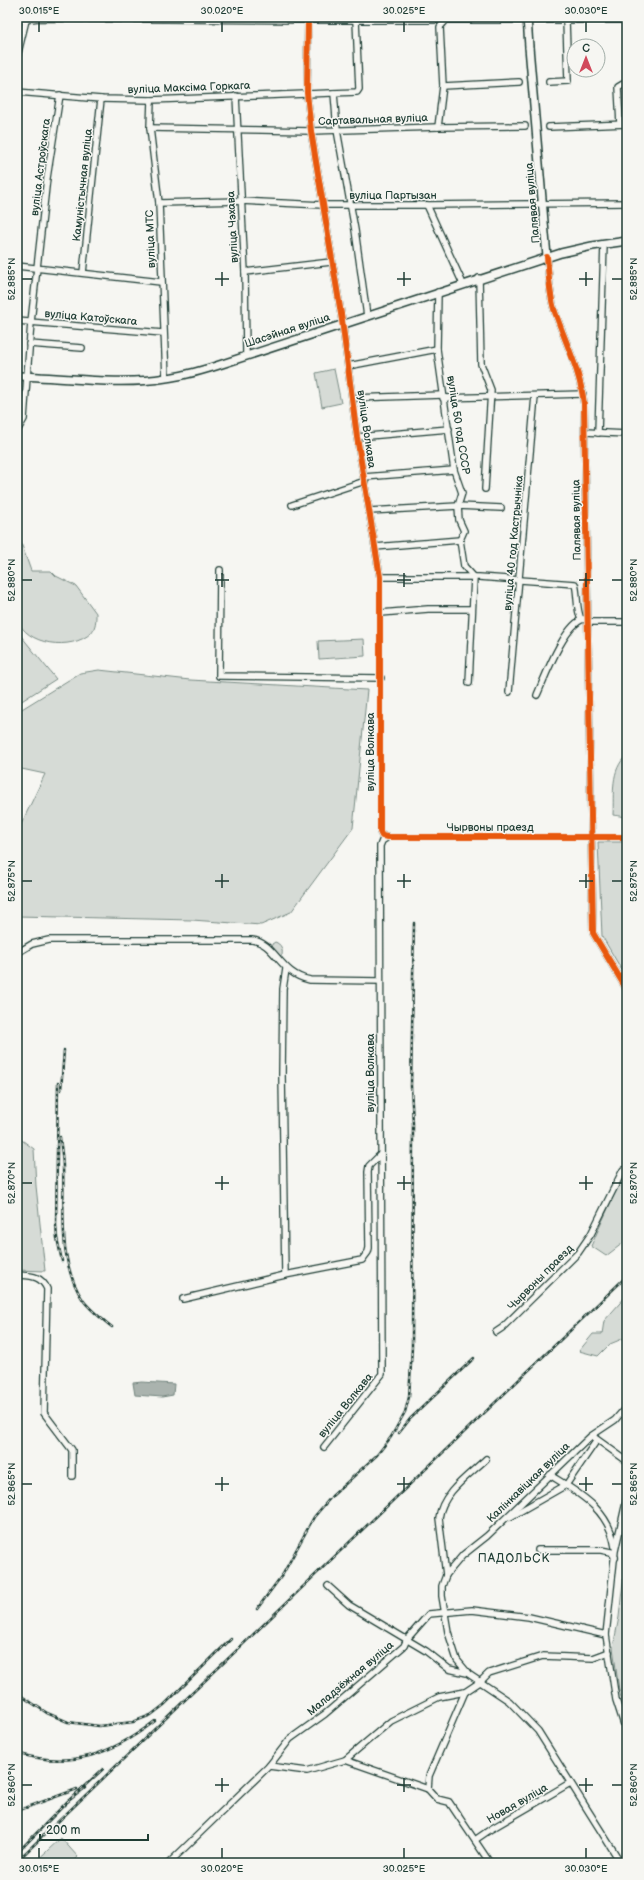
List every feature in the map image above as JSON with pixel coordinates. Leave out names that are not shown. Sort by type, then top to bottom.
[{"type":"main road","name":"Палявая вуліца","points":[[527,17],[547,257]]},
{"type":"main road","name":"Шасэйная вуліца","points":[[17,376],[126,381],[166,378],[206,369],[547,257],[604,244],[627,241]]},
{"type":"street","points":[[17,21],[38,18],[308,20],[447,19],[514,21],[627,20]]},
{"type":"street","points":[[438,127],[443,86],[440,27],[447,19]]},
{"type":"street","points":[[17,57],[26,20]]},
{"type":"street","name":"вуліца Волкава","points":[[308,20],[307,93],[311,132],[342,324],[357,437],[380,577],[380,827],[382,836],[388,837]]},
{"type":"street","name":"вуліца Максіма Горкага","points":[[17,92],[101,99],[150,100],[357,92],[359,89],[356,20]]},
{"type":"street","points":[[549,82],[568,81],[566,20]]},
{"type":"street","points":[[443,86],[519,82]]},
{"type":"street","points":[[620,124],[618,87],[627,84]]},
{"type":"street","points":[[334,93],[337,130],[355,230],[366,316]]},
{"type":"street","name":"вуліца Астроўскага","points":[[17,431],[24,419],[31,322],[48,178],[60,95]]},
{"type":"street","name":"вуліца Чэхава","points":[[236,96],[236,130],[241,201],[246,356]]},
{"type":"street","name":"Камуністычная вуліца","points":[[83,273],[101,99]]},
{"type":"street","name":"вуліца МТС","points":[[150,100],[150,128],[159,203],[166,378]]},
{"type":"street","points":[[549,127],[627,124]]},
{"type":"street","name":"Сартавальная вуліца","points":[[150,128],[311,132],[438,127],[525,126]]},
{"type":"street","name":"вуліца Партызан","points":[[159,203],[241,201],[323,205],[428,205],[627,203]]},
{"type":"street","points":[[428,205],[463,284]]},
{"type":"street","points":[[598,433],[604,244]]},
{"type":"street","name":"Палявая вуліца","points":[[547,257],[555,312],[573,356],[583,394],[585,432],[591,837]]},
{"type":"street","points":[[244,272],[332,262]]},
{"type":"street","points":[[17,266],[161,282]]},
{"type":"street","points":[[480,278],[481,364],[491,390],[485,489]]},
{"type":"street","name":"вуліца 50 год СССР","points":[[438,292],[437,350],[454,470],[462,493],[458,506],[459,520],[464,531],[460,540],[464,566],[474,577]]},
{"type":"street","name":"вуліца Катоўскага","points":[[17,321],[163,333]]},
{"type":"street","points":[[29,344],[82,348]]},
{"type":"street","points":[[348,366],[437,350]]},
{"type":"street","points":[[353,398],[583,394]]},
{"type":"street","name":"вуліца 40 год Кастрычніка","points":[[509,692],[536,396]]},
{"type":"street","points":[[357,437],[449,429]]},
{"type":"street","points":[[585,432],[627,434]]},
{"type":"street","points":[[292,505],[364,479],[454,470]]},
{"type":"street","points":[[369,511],[458,506],[501,508]]},
{"type":"street","points":[[375,547],[460,540]]},
{"type":"street","points":[[220,570],[219,676],[380,678]]},
{"type":"street","points":[[380,577],[474,577],[575,584],[578,594],[579,616],[581,619]]},
{"type":"street","points":[[469,683],[474,577]]},
{"type":"street","points":[[381,613],[428,609],[472,609]]},
{"type":"street","points":[[537,695],[559,647],[571,626],[581,619],[627,622]]},
{"type":"street","name":"вуліца Волкава","points":[[324,1447],[382,1374],[380,846],[382,841],[388,837]]},
{"type":"street","name":"Чырвоны праезд","points":[[388,837],[627,837]]},
{"type":"street","points":[[591,837],[593,933],[627,990]]},
{"type":"street","points":[[17,954],[32,944],[49,940],[252,940],[261,941],[268,946],[286,969],[301,978],[310,980],[380,981]]},
{"type":"street","points":[[285,1275],[282,1075],[283,989],[286,969]]},
{"type":"street","points":[[183,1299],[285,1275],[358,1262],[365,1256],[369,1248],[369,1166],[380,1155]]},
{"type":"street","name":"Чырвоны праезд","points":[[496,1332],[519,1312],[578,1253],[591,1234],[623,1170],[627,1170]]},
{"type":"street","points":[[17,1275],[36,1276],[42,1280],[47,1289],[44,1413],[72,1450],[72,1476]]},
{"type":"street","name":"Калінкавіцкая вуліца","points":[[446,1575],[463,1555],[502,1521],[592,1436],[614,1420],[627,1406]]},
{"type":"street","points":[[592,1436],[627,1461]]},
{"type":"street","points":[[502,1521],[566,1485],[597,1440]]},
{"type":"street","name":"Калінкавіцкая вуліца","points":[[467,1673],[457,1660],[448,1632],[444,1613],[442,1591],[446,1575],[439,1518],[450,1493],[486,1459]]},
{"type":"street","points":[[550,1475],[589,1500],[604,1518],[613,1534],[615,1554]]},
{"type":"street","points":[[627,1498],[615,1554],[606,1635],[616,1700],[627,1734]]},
{"type":"street","points":[[538,1550],[601,1550],[615,1554]]},
{"type":"street","points":[[328,1586],[349,1605],[426,1651],[449,1669],[467,1673],[509,1701],[538,1731],[620,1862],[627,1857]]},
{"type":"street","name":"Маладзёжная вуліца","points":[[169,1863],[269,1766],[290,1739],[325,1714],[404,1646],[407,1639],[429,1614],[472,1610],[529,1617],[606,1635]]},
{"type":"street","points":[[269,1766],[307,1771],[345,1760],[391,1721],[439,1697],[465,1692],[480,1682],[489,1673],[543,1656],[593,1658],[609,1652]]},
{"type":"street","points":[[428,1789],[429,1776],[465,1692]]},
{"type":"street","points":[[345,1760],[428,1789],[437,1799],[450,1802],[490,1863]]},
{"type":"street","name":"Новая вуліца","points":[[475,1840],[491,1829],[570,1783]]},
{"type":"shaded area","points":[[334,369],[341,403],[322,407],[316,373]]},
{"type":"shaded area","points":[[17,538],[20,540],[31,571],[51,571],[56,576],[76,586],[96,613],[96,621],[93,631],[83,639],[61,644],[50,643],[29,635],[22,627],[17,618],[16,611],[18,588]]},
{"type":"shaded area","points":[[17,631],[56,679],[17,704]]},
{"type":"shaded area","points":[[364,639],[365,656],[319,659],[318,641]]},
{"type":"shaded area","points":[[99,670],[190,680],[367,690],[353,828],[291,912],[261,925],[192,920],[17,916],[17,833],[45,774],[17,768],[17,712],[80,673]]},
{"type":"shaded area","points":[[627,755],[627,817],[613,815],[613,790],[615,775],[622,761]]},
{"type":"shaded area","points":[[598,842],[627,842],[627,979],[602,936]]},
{"type":"shaded area","points":[[275,942],[281,947],[282,955],[279,956],[273,949],[272,944]]},
{"type":"shaded area","points":[[17,1130],[19,1138],[34,1149],[36,1186],[45,1271],[17,1270]]},
{"type":"shaded area","points":[[624,1173],[627,1174],[627,1240],[606,1256],[591,1246]]},
{"type":"shaded area","points":[[627,1295],[627,1337],[610,1344],[598,1356],[579,1351],[593,1334],[602,1334],[604,1321]]},
{"type":"shaded area","points":[[142,1382],[174,1384],[173,1395],[162,1397],[135,1395],[133,1383]]},
{"type":"shaded area","points":[[627,1546],[627,1719],[619,1690],[613,1647],[619,1617]]},
{"type":"shaded area","points":[[61,1838],[78,1857],[72,1863],[34,1863]]},
{"type":"railway","points":[[257,1609],[283,1574],[314,1517],[332,1496],[377,1455],[391,1437],[405,1412],[409,1397],[412,1347],[413,1124],[411,1086],[414,923]]},
{"type":"railway","points":[[61,1090],[64,1050]]},
{"type":"railway","points":[[58,1083],[56,1225],[62,1261]]},
{"type":"railway","points":[[60,1137],[63,1164],[64,1236],[69,1269],[83,1300],[93,1311],[112,1327]]},
{"type":"railway","points":[[17,1861],[627,1276]]},
{"type":"railway","points":[[399,1433],[410,1419],[474,1358]]},
{"type":"railway","points":[[17,1693],[47,1713],[68,1722],[99,1726],[133,1722],[151,1715],[164,1705],[231,1639]]},
{"type":"railway","points":[[17,1753],[37,1758],[55,1760],[90,1756],[123,1742],[139,1733],[155,1721]]},
{"type":"railway","points":[[17,1853],[67,1802],[103,1769]]},
{"type":"railway","points":[[67,1802],[85,1788]]},
{"type":"railway","points":[[17,1811],[77,1789]]},
{"type":"cycle path","points":[[308,20],[307,93],[311,131],[342,320],[357,437],[380,577],[380,832],[382,836],[388,837],[627,837]]},
{"type":"cycle path","points":[[547,257],[550,292],[553,305],[576,368],[584,404],[593,933],[627,990]]},
{"type":"district","name":"ПАДОЛЬСК","points":[[514,1558]]}]
